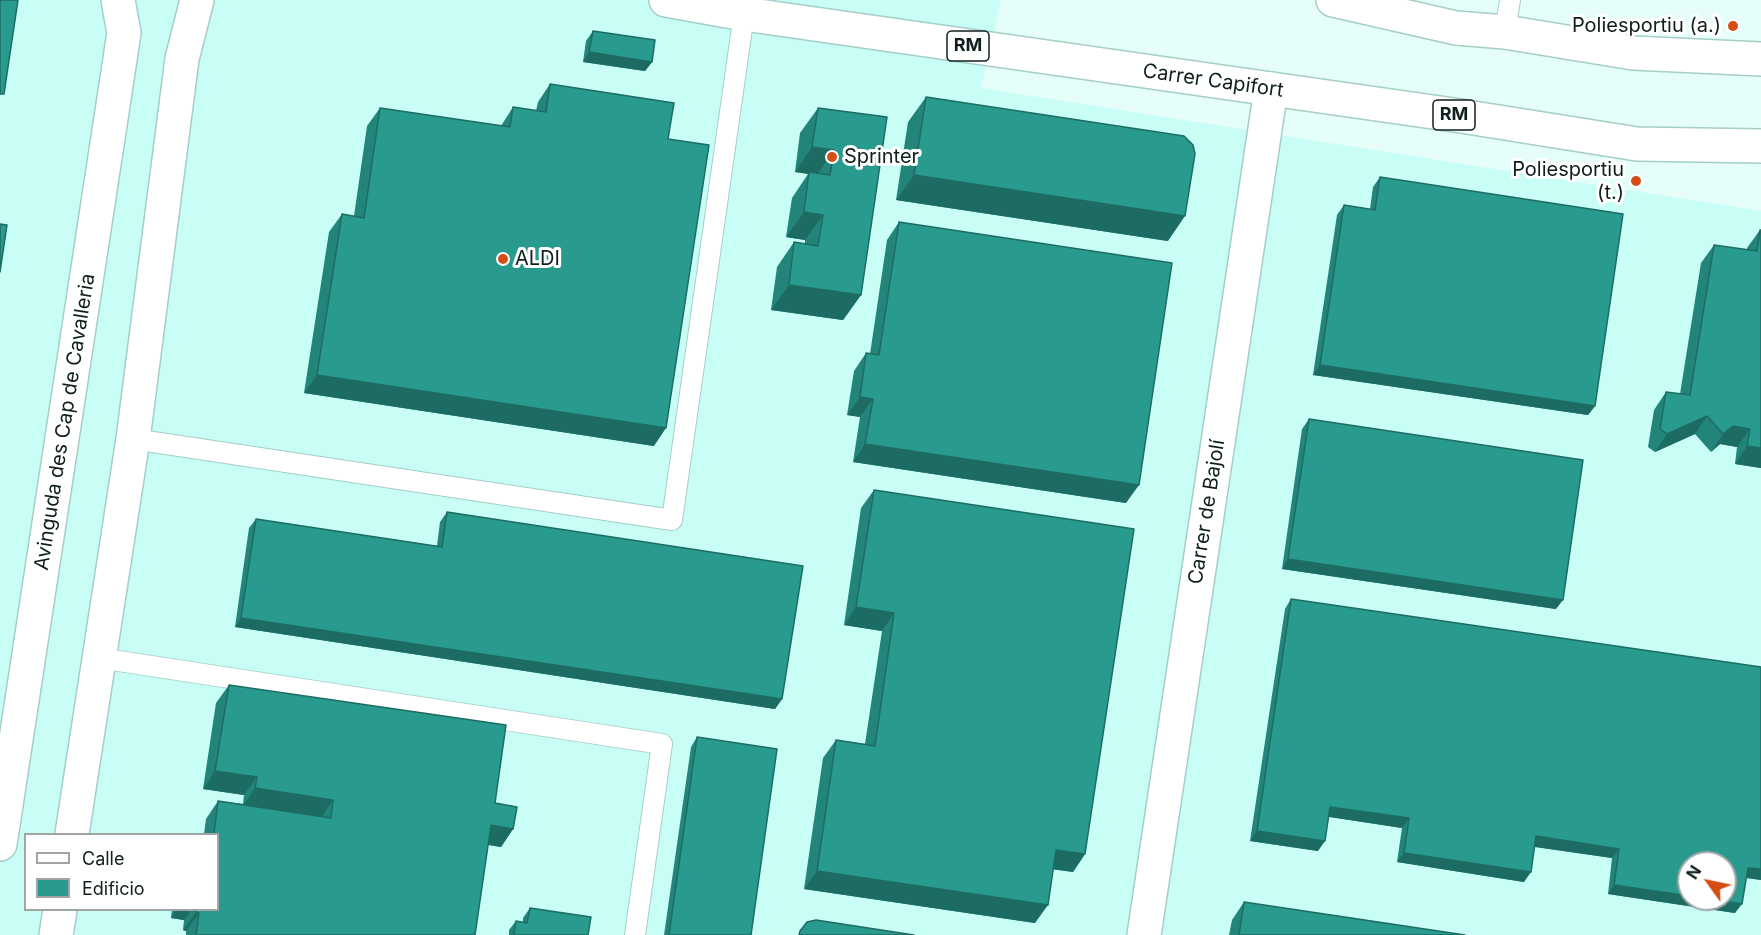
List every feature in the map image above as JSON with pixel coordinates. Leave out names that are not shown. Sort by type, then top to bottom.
[{"type":"street","name":"Avinguda des Cap de Cavalleria","points":[[0,844],[124,33],[118,0]]},
{"type":"street","points":[[72,833],[133,439],[182,59],[197,0]]},
{"type":"street","name":"Carrer Capifort","points":[[666,0],[744,14],[1461,116],[1636,144],[1761,146]]},
{"type":"street","points":[[1333,0],[1456,28],[1505,32],[1633,53],[1761,59]]},
{"type":"street","name":"Carrer de Bajolí","points":[[1144,935],[1271,89]]},
{"type":"street","points":[[1677,144],[1761,163]]},
{"type":"street","points":[[56,935],[60,911]]},
{"type":"lane","points":[[1505,32],[1510,0]]},
{"type":"lane","points":[[133,439],[672,520],[744,14]]},
{"type":"lane","points":[[99,658],[662,744],[635,935]]},
{"type":"shaded area","points":[[0,0],[1001,0],[981,88],[1761,211],[1761,935],[0,935]]},
{"type":"building","points":[[0,0],[18,0],[4,94],[0,94]]},
{"type":"building","points":[[593,31],[655,40],[652,62],[589,52]]},
{"type":"building","name":"ALDI","points":[[550,84],[674,103],[668,139],[709,145],[666,428],[317,375],[342,214],[364,218],[380,108],[510,127],[513,107],[546,112]]},
{"type":"building","points":[[926,97],[1184,136],[1193,145],[1195,154],[1185,216],[914,175]]},
{"type":"building","points":[[818,108],[887,117],[861,295],[789,285],[794,242],[818,246],[823,215],[804,212],[809,172],[830,175],[834,150],[812,147]]},
{"type":"building","points":[[1380,177],[1623,214],[1595,406],[1320,365],[1344,205],[1375,210]]},
{"type":"building","points":[[899,222],[1172,263],[1139,485],[865,444],[873,399],[860,397],[866,353],[879,355]]},
{"type":"building","points":[[0,224],[7,225],[0,272]]},
{"type":"building","points":[[1760,230],[1761,448],[1747,446],[1750,429],[1733,426],[1723,434],[1707,416],[1667,434],[1660,429],[1666,392],[1690,395],[1714,245],[1757,251]]},
{"type":"building","points":[[1309,419],[1583,460],[1563,600],[1288,559]]},
{"type":"building","points":[[874,490],[1134,529],[1085,854],[1056,850],[1048,905],[817,871],[836,740],[875,746],[894,613],[856,607]]},
{"type":"building","points":[[447,512],[803,566],[782,699],[241,618],[256,519],[442,547]]},
{"type":"building","points":[[1291,599],[1761,667],[1761,869],[1748,868],[1742,904],[1737,903],[1737,851],[1677,851],[1677,894],[1614,885],[1619,849],[1536,836],[1531,872],[1404,853],[1409,818],[1330,807],[1325,841],[1257,831]]},
{"type":"building","points":[[229,685],[506,725],[495,803],[517,807],[513,829],[491,825],[475,935],[196,935],[199,913],[196,911],[219,911],[219,833],[214,833],[218,801],[331,818],[333,800],[255,788],[257,777],[215,771]]},
{"type":"building","points":[[697,737],[777,749],[751,935],[669,935]]},
{"type":"building","points":[[1244,902],[1465,935],[1239,935]]},
{"type":"building","points":[[530,908],[591,917],[588,935],[514,935],[516,921],[527,923]]},
{"type":"building","points":[[816,920],[914,935],[799,935],[807,922]]},
{"type":"place","name":"Poliesportiu (a.)","points":[[1733,26]]},
{"type":"place","name":"Sprinter","points":[[832,157]]},
{"type":"place","name":"Poliesportiu (t.)","points":[[1636,181]]},
{"type":"place","name":"ALDI","points":[[503,259]]}]
